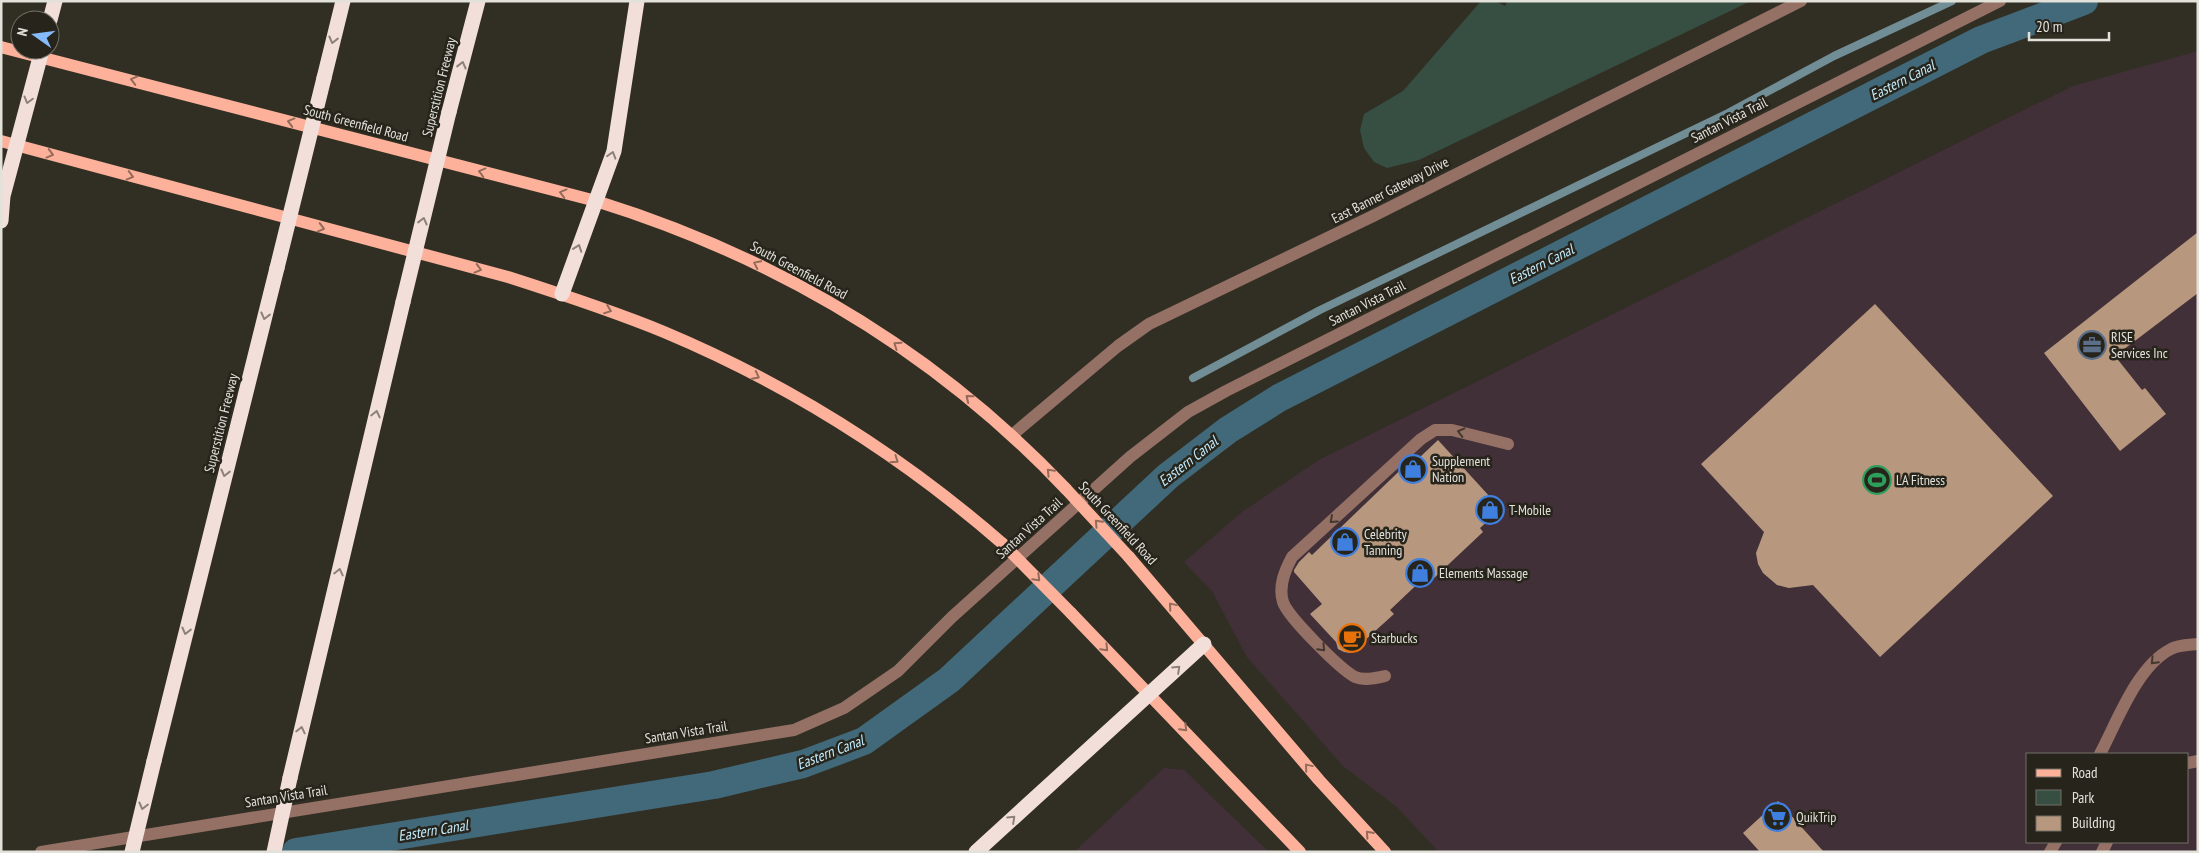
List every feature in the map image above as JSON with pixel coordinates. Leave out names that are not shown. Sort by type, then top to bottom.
[{"type":"highway","name":"Superstition Freeway","points":[[132,852],[343,1]]},
{"type":"highway","name":"Superstition Freeway","points":[[274,852],[403,302],[478,1]]},
{"type":"highway","points":[[562,294],[614,151],[637,1]]},
{"type":"highway","points":[[1,222],[9,143],[39,60]]},
{"type":"highway","points":[[976,852],[1204,644]]},
{"type":"main road","name":"South Greenfield Road","points":[[60,58],[596,201],[646,217],[721,246],[855,316],[937,372],[1012,435],[1066,489],[1129,557],[1319,780],[1385,852]]},
{"type":"main road","points":[[9,143],[508,277],[562,294],[665,332],[787,392],[850,428],[912,472],[1003,544],[1150,694],[1300,852]]},
{"type":"street","name":"East Banner Gateway Drive","points":[[1012,435],[1118,346],[1149,324],[1373,216],[1801,1]]},
{"type":"street","name":"Santan Vista Trail","points":[[41,852],[794,730],[844,708],[898,671],[952,617],[1130,457],[1188,412],[2000,1]]},
{"type":"street","points":[[1385,676],[1356,678],[1342,668],[1290,614],[1283,602],[1281,593],[1285,570],[1292,557],[1421,439],[1435,430],[1452,430],[1508,444]]},
{"type":"street","points":[[2101,753],[2143,673],[2158,656],[2173,648],[2198,644]]},
{"type":"shaded area","points":[[2198,51],[2198,852],[1439,852],[1397,807],[1343,766],[1247,657],[1212,591],[1184,562],[1242,512],[1319,460],[2073,86]]},
{"type":"shaded area","points":[[1164,768],[1184,770],[1269,852],[1074,852]]},
{"type":"green space","points":[[1481,1],[1495,1],[1505,6],[1508,1],[1751,1],[1419,160],[1387,168],[1374,162],[1364,148],[1360,130],[1364,114],[1403,91]]},
{"type":"building","name":"RISE Services Inc","points":[[2198,232],[2198,293],[2115,356],[2142,390],[2145,388],[2166,414],[2120,451],[2044,353]]},
{"type":"building","name":"LA Fitness","points":[[1875,304],[2053,496],[1880,657],[1813,585],[1789,588],[1777,585],[1763,573],[1758,564],[1756,553],[1764,532],[1701,464]]},
{"type":"building","points":[[1438,440],[1501,509],[1480,528],[1483,532],[1433,579],[1428,574],[1390,610],[1394,614],[1363,642],[1360,649],[1350,653],[1344,652],[1338,649],[1336,642],[1310,614],[1322,604],[1294,570],[1309,552],[1312,555],[1416,455],[1419,458]]},
{"type":"building","name":"QuikTrip","points":[[1778,801],[1824,852],[1760,852],[1743,833]]},
{"type":"waterway","points":[[1193,378],[1320,310],[1728,113],[1834,56],[1952,1]]},
{"type":"waterway","name":"Eastern Canal","points":[[296,852],[714,785],[803,764],[864,741],[949,680],[1168,476],[1228,430],[1279,398],[1981,40],[2084,1]]},
{"type":"place","name":"RISE Services Inc","points":[[2092,345]]},
{"type":"place","name":"Supplement Nation","points":[[1413,469]]},
{"type":"place","name":"LA Fitness","points":[[1877,480]]},
{"type":"place","name":"T-Mobile","points":[[1490,510]]},
{"type":"place","name":"Celebrity Tanning","points":[[1345,542]]},
{"type":"place","name":"Elements Massage","points":[[1420,573]]},
{"type":"place","name":"Starbucks","points":[[1352,638]]},
{"type":"place","name":"QuikTrip","points":[[1777,817]]}]
